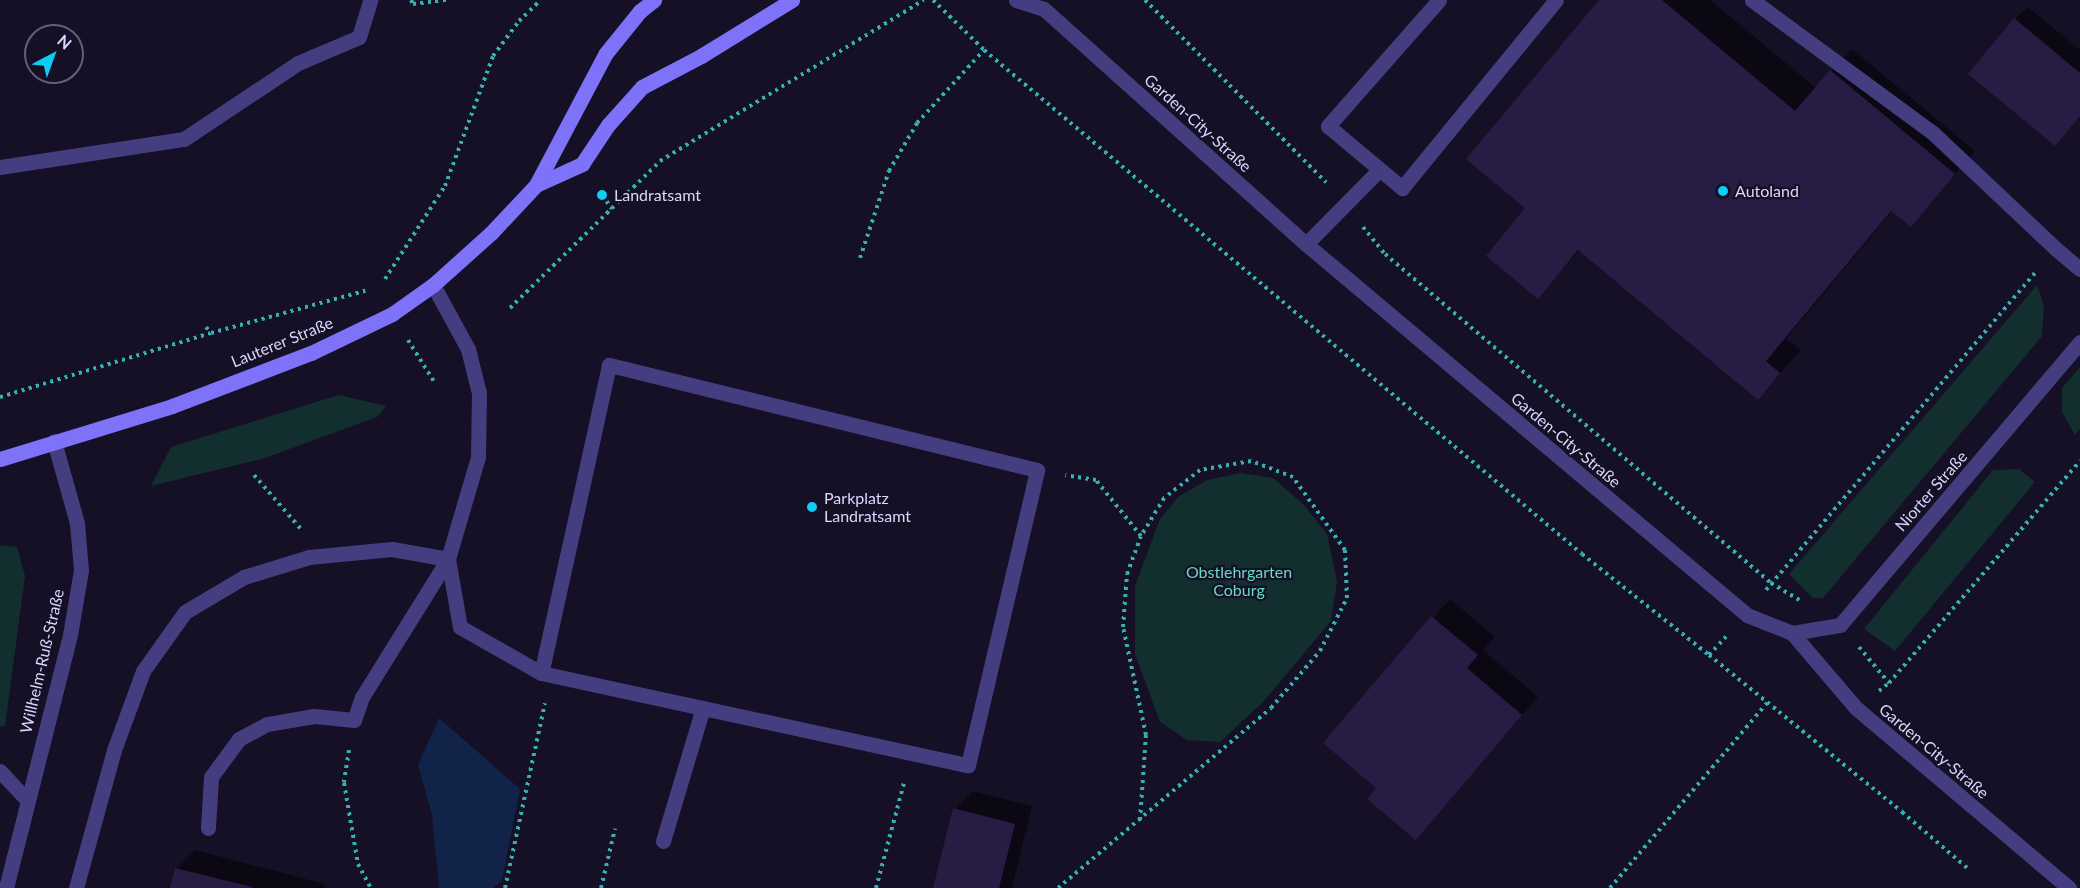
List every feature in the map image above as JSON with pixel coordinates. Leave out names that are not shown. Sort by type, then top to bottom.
[{"type":"street","points":[[0,167],[184,139],[298,63],[359,37],[370,0]]},
{"type":"street","name":"Lauterer Straße","points":[[0,459],[172,406],[311,353],[392,314],[434,285],[491,234],[536,185],[606,53],[640,11],[654,0]]},
{"type":"street","name":"Lauterer Straße","points":[[536,185],[582,164],[608,126],[642,87],[701,56],[792,0]]},
{"type":"street","name":"Garden-City-Straße","points":[[1016,0],[1043,4],[1306,244],[1747,615],[1792,633],[1856,708],[2069,888]]},
{"type":"street","points":[[1439,0],[1328,126],[1378,171],[1402,188],[1556,0]]},
{"type":"street","points":[[1752,0],[1933,133],[2080,269]]},
{"type":"street","points":[[1306,244],[1378,171]]},
{"type":"street","points":[[208,828],[211,777],[239,739],[267,724],[314,716],[354,720],[362,697],[448,559],[478,457],[479,393],[468,349],[434,285]]},
{"type":"street","name":"Niorter Straße","points":[[1840,625],[2080,342]]},
{"type":"street","points":[[448,559],[460,627],[542,673],[968,765],[1037,470],[609,365],[542,673]]},
{"type":"street","name":"Willhelm-Ruß-Straße","points":[[6,888],[70,635],[81,570],[77,523],[54,441]]},
{"type":"street","points":[[76,888],[114,750],[143,671],[184,612],[244,577],[309,557],[392,549],[448,559]]},
{"type":"street","points":[[1792,633],[1840,625]]},
{"type":"street","points":[[663,841],[703,708]]},
{"type":"street","points":[[0,771],[27,800]]},
{"type":"path","points":[[411,0],[413,4],[447,0]]},
{"type":"path","points":[[0,398],[211,333],[380,287],[445,186],[493,56],[519,21],[542,0]]},
{"type":"path","points":[[510,308],[660,161],[924,0]]},
{"type":"path","points":[[933,0],[984,50],[1582,554],[1902,812],[1967,868]]},
{"type":"path","points":[[1145,0],[1315,169],[1385,254],[1772,584],[1840,625],[1889,683]]},
{"type":"path","points":[[860,258],[889,171],[917,123],[984,50]]},
{"type":"path","points":[[602,195],[612,208]]},
{"type":"path","points":[[1709,655],[1747,615],[2056,249]]},
{"type":"path","points":[[380,287],[392,314],[435,382]]},
{"type":"path","points":[[206,327],[211,333]]},
{"type":"path","points":[[1058,888],[1140,820],[1270,708],[1320,651],[1347,598],[1345,550],[1293,477],[1251,461],[1200,470],[1164,498],[1141,536],[1127,574],[1123,627],[1146,735],[1140,820]]},
{"type":"path","points":[[1856,708],[1889,683],[2080,461]]},
{"type":"path","points":[[1037,470],[1095,480],[1141,536]]},
{"type":"path","points":[[254,475],[304,532],[309,557]]},
{"type":"path","points":[[505,888],[545,702],[542,673]]},
{"type":"path","points":[[1610,888],[1767,703]]},
{"type":"path","points":[[354,720],[344,783],[358,864],[370,888]]},
{"type":"path","points":[[876,888],[912,753]]},
{"type":"path","points":[[601,888],[615,829]]},
{"type":"green space","points":[[2037,285],[2044,306],[2042,336],[1823,598],[1813,598],[1789,574]]},
{"type":"green space","points":[[2080,367],[2080,429],[2075,435],[2062,412],[2062,388]]},
{"type":"green space","points":[[339,395],[386,406],[377,417],[265,458],[151,486],[171,447]]},
{"type":"green space","points":[[2019,469],[2035,482],[1895,651],[1864,629],[1993,470]]},
{"type":"green space","name":"Obstlehrgarten Coburg","points":[[1241,473],[1273,478],[1303,504],[1327,534],[1337,582],[1331,621],[1263,702],[1220,742],[1187,740],[1160,722],[1135,654],[1135,586],[1160,519],[1178,497],[1207,480]]},
{"type":"green space","points":[[0,545],[17,547],[25,576],[5,726],[0,726]]},
{"type":"water","points":[[439,718],[520,789],[502,881],[493,888],[439,888],[432,815],[418,765]]},
{"type":"building","name":"Autoland","points":[[1599,0],[1662,0],[1795,111],[1830,70],[1955,174],[1911,227],[1891,211],[1766,361],[1780,373],[1758,400],[1578,250],[1538,299],[1486,256],[1525,208],[1466,159]]},
{"type":"building","points":[[2014,18],[2080,73],[2080,116],[2055,146],[1968,74]]},
{"type":"building","points":[[1431,616],[1478,655],[1467,668],[1522,715],[1416,840],[1367,799],[1376,788],[1323,743]]},
{"type":"building","points":[[953,808],[1015,824],[999,888],[933,888]]},
{"type":"building","points":[[175,868],[252,887],[252,888],[170,888]]},
{"type":"place","name":"Autoland","points":[[1723,191]]},
{"type":"place","name":"Landratsamt","points":[[602,195]]},
{"type":"place","name":"Parkplatz Landratsamt","points":[[812,507]]}]
